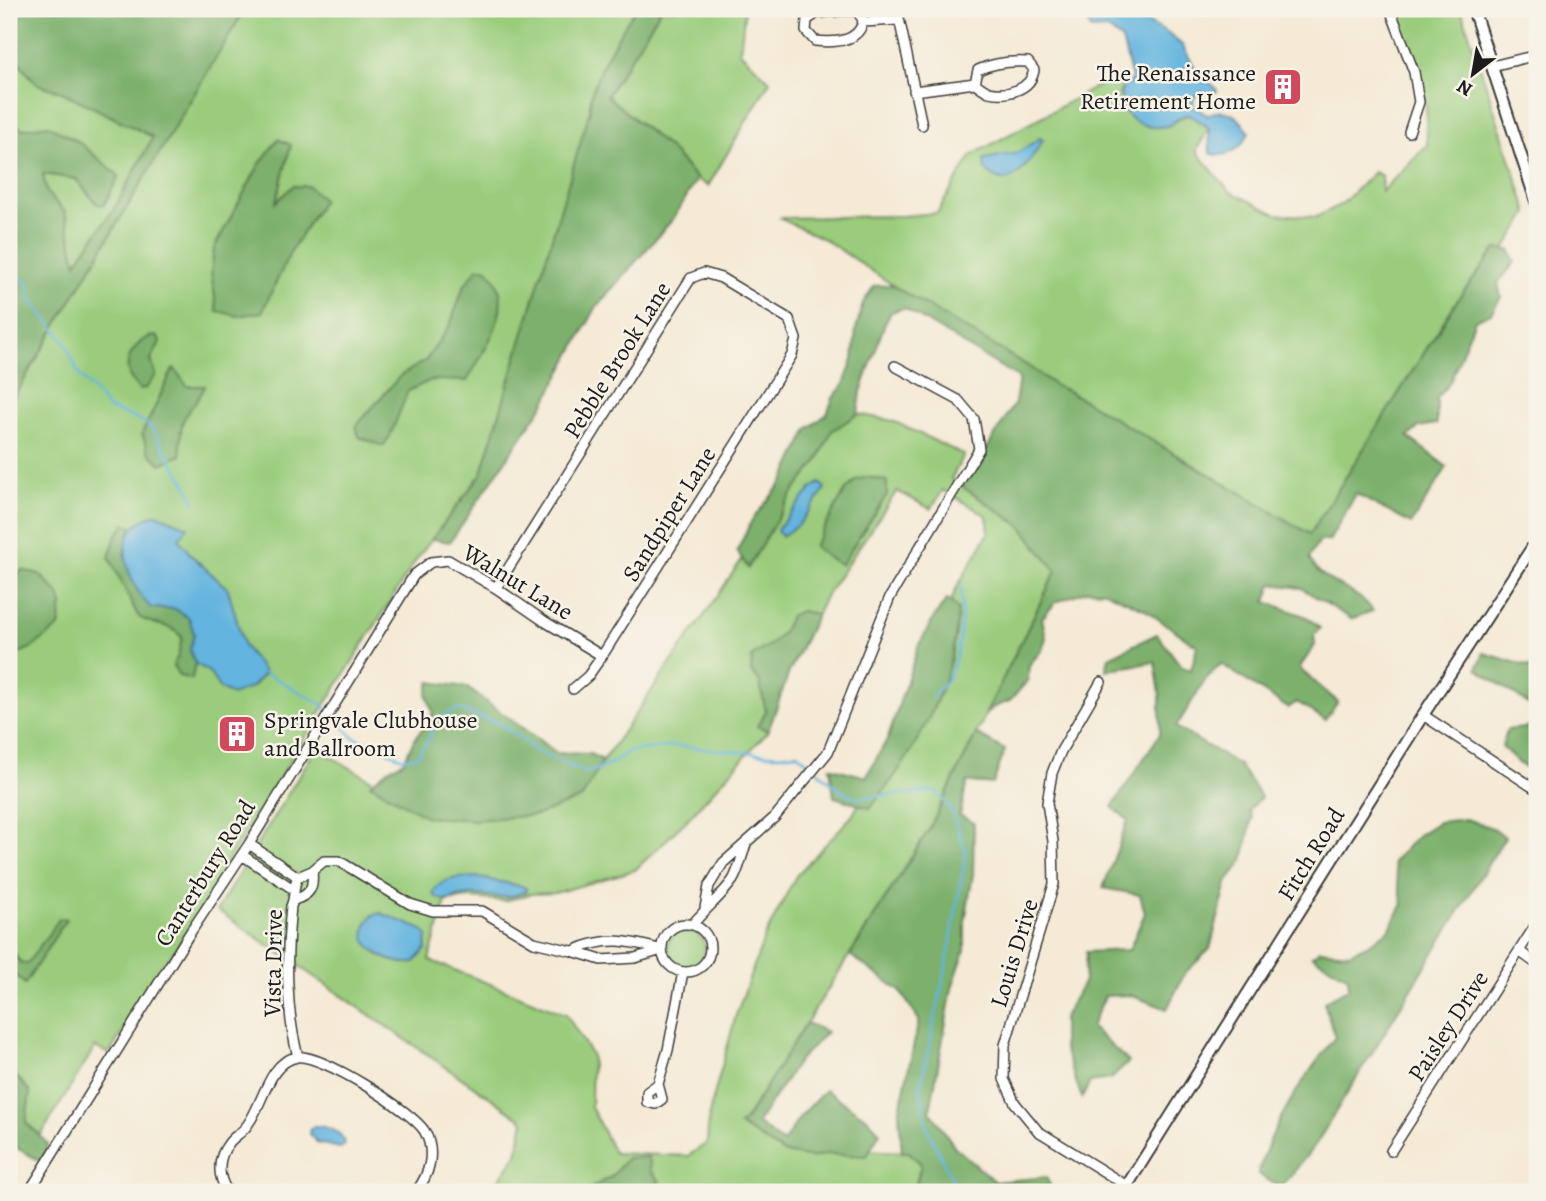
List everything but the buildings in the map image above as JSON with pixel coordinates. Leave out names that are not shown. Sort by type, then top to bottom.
[{"type":"street","points":[[897,9],[922,125]]},
{"type":"street","points":[[1390,9],[1414,72],[1419,102],[1409,132]]},
{"type":"street","points":[[1473,9],[1537,204]]},
{"type":"street","points":[[857,11],[863,22],[862,28],[852,38],[830,43],[815,41],[806,31],[807,20],[817,13],[857,11]]},
{"type":"street","points":[[863,22],[898,20]]},
{"type":"street","points":[[1492,66],[1537,55]]},
{"type":"street","points":[[914,91],[975,83],[986,92],[1002,93],[1024,88],[1033,79],[1034,70],[1028,62],[1012,61],[989,65],[978,70],[975,83]]},
{"type":"street","name":"Pebble Brook Lane","points":[[496,588],[691,278],[704,273],[721,278],[789,319],[796,339],[792,355]]},
{"type":"street","name":"Sandpiper Lane","points":[[573,689],[588,676],[602,656],[792,355]]},
{"type":"street","points":[[705,908],[709,886],[723,863],[775,817],[828,752],[890,597],[979,449],[974,419],[958,400],[895,366]]},
{"type":"street","name":"Fitch Road","points":[[1125,1189],[1423,715],[1537,540]]},
{"type":"street","name":"Walnut Lane","points":[[414,576],[431,562],[448,560],[602,656]]},
{"type":"street","name":"Canterbury Road","points":[[29,1192],[188,936],[249,844],[414,576]]},
{"type":"street","name":"Louis Drive","points":[[1101,682],[1061,751],[1052,773],[1047,803],[1053,842],[1054,884],[1006,1045],[1004,1079],[1015,1103],[1038,1131],[1125,1189]]},
{"type":"street","points":[[1423,715],[1537,790]]},
{"type":"street","points":[[692,925],[734,878],[746,842]]},
{"type":"street","points":[[249,844],[298,877]]},
{"type":"street","name":"Vista Drive","points":[[242,855],[293,889],[287,999],[290,1028],[298,1056]]},
{"type":"street","points":[[293,889],[298,877],[312,871],[324,861],[340,861],[410,904],[433,911],[482,911],[534,942],[601,960],[635,958],[662,950]]},
{"type":"street","points":[[294,900],[306,896],[310,891],[312,871]]},
{"type":"street","name":"Paisley Drive","points":[[1391,1151],[1537,923]]},
{"type":"street","points":[[692,925],[705,934],[710,949],[704,963],[684,972],[669,965],[662,950],[666,935],[671,930],[677,926],[692,925]]},
{"type":"street","points":[[573,951],[592,943],[614,940],[635,942],[662,950]]},
{"type":"street","points":[[1519,951],[1537,964]]},
{"type":"street","points":[[658,1084],[684,972]]},
{"type":"street","points":[[228,1192],[220,1176],[219,1162],[224,1152],[256,1114],[270,1079],[282,1065],[298,1056],[315,1059],[374,1090],[410,1114],[425,1132],[431,1163],[416,1192]]},
{"type":"green space","points":[[9,9],[245,9],[9,405],[9,121],[23,129],[48,125],[79,142],[119,176],[104,205],[97,204],[76,179],[43,174],[47,193],[65,212],[76,263],[116,206],[153,137],[62,92],[37,84],[16,59],[9,58]]},
{"type":"green space","points":[[245,9],[651,9],[593,102],[482,473],[416,560],[109,1054],[95,1047],[41,1135],[26,1123],[30,1092],[9,1068],[9,405]]},
{"type":"green space","points":[[635,9],[661,9],[607,96],[671,150],[697,179],[673,219],[597,306],[544,404],[450,542],[432,539],[482,473],[590,110],[594,86],[606,58]]},
{"type":"green space","points":[[661,9],[745,9],[740,52],[770,81],[708,186],[697,179],[671,150],[607,96]]},
{"type":"green space","points":[[1393,9],[1461,9],[1528,213],[1504,250],[1496,249],[1458,299],[1310,534],[1068,391],[1056,387],[1028,366],[909,296],[824,239],[779,218],[937,213],[972,155],[1105,82],[1124,84],[1119,94],[1175,122],[1189,116],[1209,128],[1196,151],[1229,191],[1276,214],[1316,217],[1342,204],[1374,172],[1382,176],[1381,192],[1427,145],[1426,105]]},
{"type":"green space","points":[[9,58],[15,59],[37,84],[62,92],[153,137],[116,206],[76,263],[65,212],[47,193],[42,173],[76,179],[97,204],[79,142],[48,126],[23,129],[9,121]]},
{"type":"green space","points":[[278,139],[291,145],[276,202],[293,186],[308,186],[323,200],[291,251],[262,312],[238,316],[217,311],[211,272],[214,248],[259,165]]},
{"type":"green space","points":[[1496,249],[1510,250],[1515,262],[1498,283],[1501,297],[1491,313],[1475,320],[1450,382],[1437,398],[1437,424],[1419,427],[1408,437],[1447,467],[1411,524],[1356,494],[1329,541],[1319,541],[1309,558],[1322,574],[1358,596],[1373,611],[1351,619],[1301,588],[1272,584],[1266,602],[1307,617],[1320,628],[1314,635],[1315,645],[1300,667],[1338,702],[1325,720],[1297,702],[1288,708],[1221,664],[1206,679],[1176,727],[1239,765],[1261,797],[1249,810],[1252,818],[1243,860],[1227,883],[1210,949],[1185,973],[1167,1009],[1130,995],[1105,996],[1091,1027],[1129,1062],[1111,1079],[1090,1082],[1082,1098],[1063,1046],[1063,1019],[1084,981],[1086,952],[1129,950],[1145,913],[1140,895],[1103,888],[1128,820],[1112,807],[1160,734],[1160,694],[1155,662],[1106,670],[1109,657],[1157,634],[1182,667],[1191,670],[1197,646],[1144,609],[1105,591],[1088,590],[1056,602],[1042,618],[1046,638],[1042,650],[1029,665],[1028,680],[1010,701],[994,707],[985,715],[1056,571],[1022,527],[963,487],[1015,403],[1019,378],[904,308],[891,312],[885,323],[861,392],[858,414],[832,431],[817,462],[792,494],[748,568],[737,551],[752,520],[784,480],[808,429],[827,414],[833,398],[844,384],[853,360],[856,329],[863,303],[874,286],[892,285],[1028,366],[1056,386],[1310,534],[1458,299]]},
{"type":"green space","points":[[478,268],[486,268],[496,281],[500,310],[490,339],[467,381],[431,380],[408,391],[390,436],[383,446],[359,437],[356,426],[400,376],[426,360],[450,325],[464,286]]},
{"type":"green space","points":[[153,336],[158,337],[160,342],[151,360],[156,375],[146,388],[140,390],[129,374],[129,360],[138,344]]},
{"type":"green space","points":[[174,368],[187,386],[205,386],[182,424],[181,455],[161,464],[149,453],[142,433]]},
{"type":"green space","points":[[858,414],[893,421],[964,455],[951,479],[1022,527],[1056,571],[930,828],[743,1123],[782,1147],[909,1152],[921,1164],[915,1189],[910,1192],[490,1192],[517,1154],[524,1121],[217,910],[316,748],[424,810],[579,795],[825,435]],"holes":[[[943,490],[987,516],[989,532],[956,589],[922,677],[886,757],[852,816],[796,876],[765,936],[736,1015],[709,1114],[707,1143],[688,1156],[614,1153],[591,1107],[592,1056],[566,1014],[429,960],[446,901],[470,898],[505,901],[530,894],[555,893],[635,870],[686,821],[768,731],[789,672],[825,597],[897,491],[931,509]]]},
{"type":"green space","points":[[867,477],[887,481],[887,495],[841,565],[814,546],[845,491],[856,480]]},
{"type":"green space","points":[[125,524],[134,528],[130,531],[124,555],[151,608],[175,609],[189,618],[194,634],[190,650],[195,663],[192,679],[179,676],[173,665],[182,637],[171,628],[138,616],[109,557],[116,536]]},
{"type":"green space","points":[[22,570],[39,574],[59,594],[62,605],[59,627],[33,647],[15,655],[9,664],[9,584]]},
{"type":"green space","points":[[947,599],[958,609],[950,663],[930,716],[917,741],[870,808],[834,797],[830,767],[866,777],[888,738],[918,647]]},
{"type":"green space","points":[[801,611],[817,614],[789,672],[768,731],[757,726],[766,712],[759,680],[751,672],[752,656],[774,642],[791,615]]},
{"type":"green space","points":[[1484,653],[1537,669],[1537,710],[1477,669]]},
{"type":"green space","points":[[430,682],[466,687],[557,753],[590,754],[603,760],[582,798],[538,815],[475,820],[427,817],[370,784],[404,761],[413,742],[433,713],[427,695]]},
{"type":"green space","points":[[1537,722],[1537,773],[1520,764],[1502,747],[1507,730],[1524,728]]},
{"type":"green space","points":[[976,734],[1005,750],[993,784],[967,782],[960,815],[974,823],[973,874],[965,921],[965,950],[952,988],[930,1111],[955,1147],[995,1182],[1046,1177],[1053,1192],[919,1192],[915,1189],[921,1164],[909,1152],[902,1152],[899,1114],[919,1020],[900,991],[850,955],[930,828]]},
{"type":"green space","points":[[1466,819],[1495,829],[1505,837],[1316,1144],[1281,1188],[1258,1174],[1264,1155],[1290,1102],[1335,1037],[1324,1002],[1349,988],[1348,977],[1312,956],[1320,950],[1349,953],[1369,944],[1389,930],[1403,904],[1393,862],[1418,835],[1438,822]]},
{"type":"green space","points":[[60,918],[66,919],[25,984],[9,969],[9,943],[11,951],[21,963],[27,964]]},
{"type":"green space","points":[[686,930],[699,936],[705,949],[699,962],[686,968],[673,962],[667,949],[673,936]]},
{"type":"green space","points":[[806,1023],[827,1032],[799,1060],[757,1123],[783,1143],[799,1118],[825,1090],[867,1118],[880,1132],[867,1156],[827,1154],[812,1158],[784,1153],[739,1125],[746,1119]]},
{"type":"green space","points":[[9,1068],[30,1092],[26,1123],[48,1144],[42,1162],[9,1144]]},
{"type":"green space","points":[[649,1157],[651,1171],[660,1181],[647,1192],[587,1192],[611,1177],[627,1158]]},
{"type":"water","points":[[1093,9],[1124,9],[1167,33],[1182,45],[1200,77],[1217,91],[1201,92],[1194,97],[1193,106],[1207,115],[1220,111],[1236,117],[1249,132],[1239,148],[1228,154],[1210,153],[1209,128],[1189,115],[1170,125],[1157,127],[1138,123],[1131,118],[1121,103],[1124,84],[1129,84],[1132,78],[1122,40],[1108,29],[1091,30],[1088,22]]},
{"type":"water","points":[[1040,138],[1043,140],[1026,166],[1011,178],[1002,180],[985,169],[984,159],[1017,153]]},
{"type":"water","points":[[820,483],[825,488],[822,494],[798,525],[782,536],[777,531],[779,527],[812,488]]},
{"type":"water","points":[[156,514],[188,527],[179,539],[192,556],[228,589],[244,646],[265,673],[252,687],[232,695],[220,689],[209,672],[195,663],[190,650],[194,634],[189,618],[175,609],[151,608],[134,584],[128,570],[127,543],[132,531],[141,521]]},
{"type":"water","points":[[475,877],[521,886],[526,888],[526,891],[509,897],[471,895],[446,900],[433,893],[445,881]]},
{"type":"water","points":[[381,913],[423,930],[427,935],[426,949],[414,963],[382,957],[367,943],[366,925],[373,915]]},
{"type":"water","points":[[314,1126],[334,1131],[342,1137],[345,1145],[340,1148],[318,1143],[309,1134]]},
{"type":"waterway","points":[[9,275],[20,277],[28,284],[31,299],[65,342],[78,373],[109,409],[150,426],[195,503]]},
{"type":"waterway","points":[[932,697],[947,680],[955,659],[961,622],[961,587]]},
{"type":"waterway","points":[[265,673],[320,703],[327,710]]},
{"type":"waterway","points":[[332,715],[353,737],[403,758],[416,757],[438,719],[457,709],[501,724],[536,751],[584,772],[612,763],[629,751],[676,746],[778,755],[797,753],[813,767]]},
{"type":"waterway","points":[[818,771],[841,791],[856,798],[936,791],[951,809],[966,852],[947,963],[920,1088],[927,1128],[958,1192]]},
{"type":"place","name":"The Renaissance Retirement Home","points":[[1283,87]]},
{"type":"place","name":"Springvale Clubhouse and Ballroom","points":[[237,734]]}]
